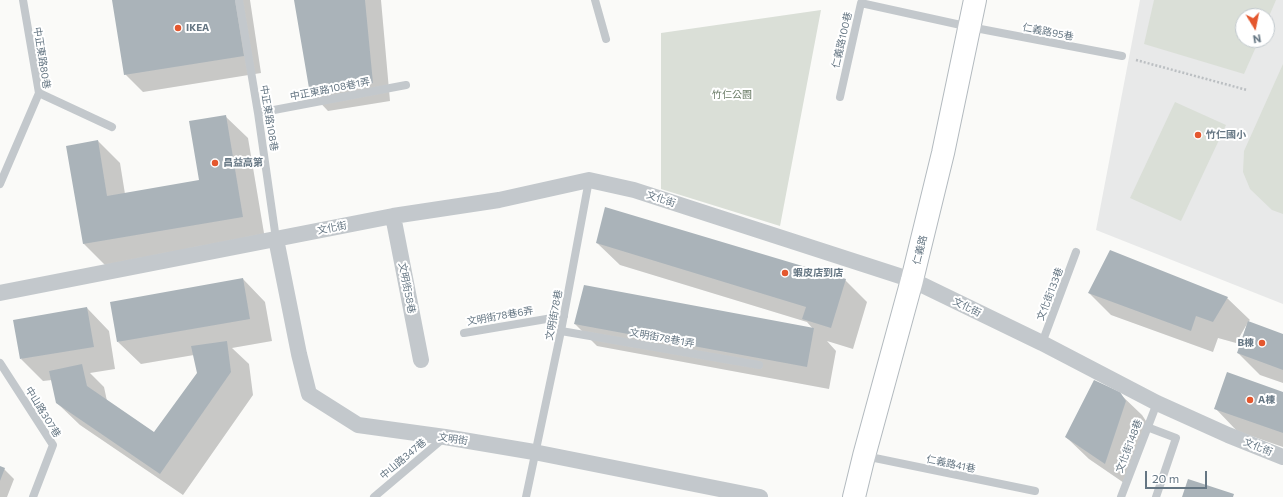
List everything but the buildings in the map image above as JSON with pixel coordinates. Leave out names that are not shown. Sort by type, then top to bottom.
[{"type":"street","name":"仁義路","points":[[854,497],[912,280],[943,153],[975,0]]},
{"type":"street","name":"文化街","points":[[0,292],[393,216],[499,200],[589,180],[634,190],[912,280],[1042,343],[1157,403],[1228,435],[1283,457]]},
{"type":"street","name":"文明街58巷","points":[[393,216],[421,360]]},
{"type":"street","name":"文明街","points":[[276,239],[299,354],[309,394],[358,425],[445,437],[534,452],[760,497]]},
{"type":"lane","name":"中正東路80巷","points":[[0,184],[39,93],[23,0]]},
{"type":"lane","name":"中正東路108巷","points":[[239,0],[258,113],[276,239]]},
{"type":"lane","points":[[595,0],[606,39]]},
{"type":"lane","name":"仁義路100巷","points":[[840,97],[861,3],[970,27]]},
{"type":"lane","name":"仁義路95巷","points":[[970,27],[1122,56]]},
{"type":"lane","name":"中正東路108巷1弄","points":[[258,113],[406,85]]},
{"type":"lane","points":[[39,93],[112,127]]},
{"type":"lane","name":"文明街78巷","points":[[526,497],[534,452],[564,316],[589,180]]},
{"type":"lane","name":"文化街133巷","points":[[1042,343],[1076,252]]},
{"type":"lane","name":"文明街78巷6弄","points":[[464,333],[564,316]]},
{"type":"lane","name":"文明街78巷1弄","points":[[561,331],[759,365]]},
{"type":"lane","name":"中山路307巷","points":[[0,362],[53,445],[33,497]]},
{"type":"lane","name":"文化街148巷","points":[[1121,497],[1157,403]]},
{"type":"lane","points":[[1147,427],[1176,438],[1156,497]]},
{"type":"lane","name":"中山路347巷","points":[[374,497],[445,437]]},
{"type":"lane","name":"仁義路41巷","points":[[864,456],[1035,491]]},
{"type":"path","points":[[1122,56],[1247,90]]},
{"type":"shaded area","name":"竹仁國小","points":[[1140,0],[1283,0],[1283,304],[1096,230]]},
{"type":"green space","points":[[1154,0],[1276,0],[1273,8],[1235,8],[1235,48],[1255,48],[1244,74],[1144,44]]},
{"type":"green space","name":"竹仁公園","points":[[821,10],[780,226],[661,189],[661,33]]},
{"type":"green space","points":[[1283,64],[1283,214],[1272,210],[1250,189],[1243,172],[1244,151]]},
{"type":"green space","points":[[1175,102],[1226,125],[1181,221],[1130,198]]},
{"type":"place","name":"IKEA","points":[[178,28]]},
{"type":"place","name":"竹仁國小","points":[[1198,135]]},
{"type":"place","name":"昌益高第","points":[[215,163]]},
{"type":"place","name":"蝦皮店到店","points":[[785,273]]},
{"type":"place","name":"B棟","points":[[1262,343]]},
{"type":"place","name":"A棟","points":[[1250,400]]}]
